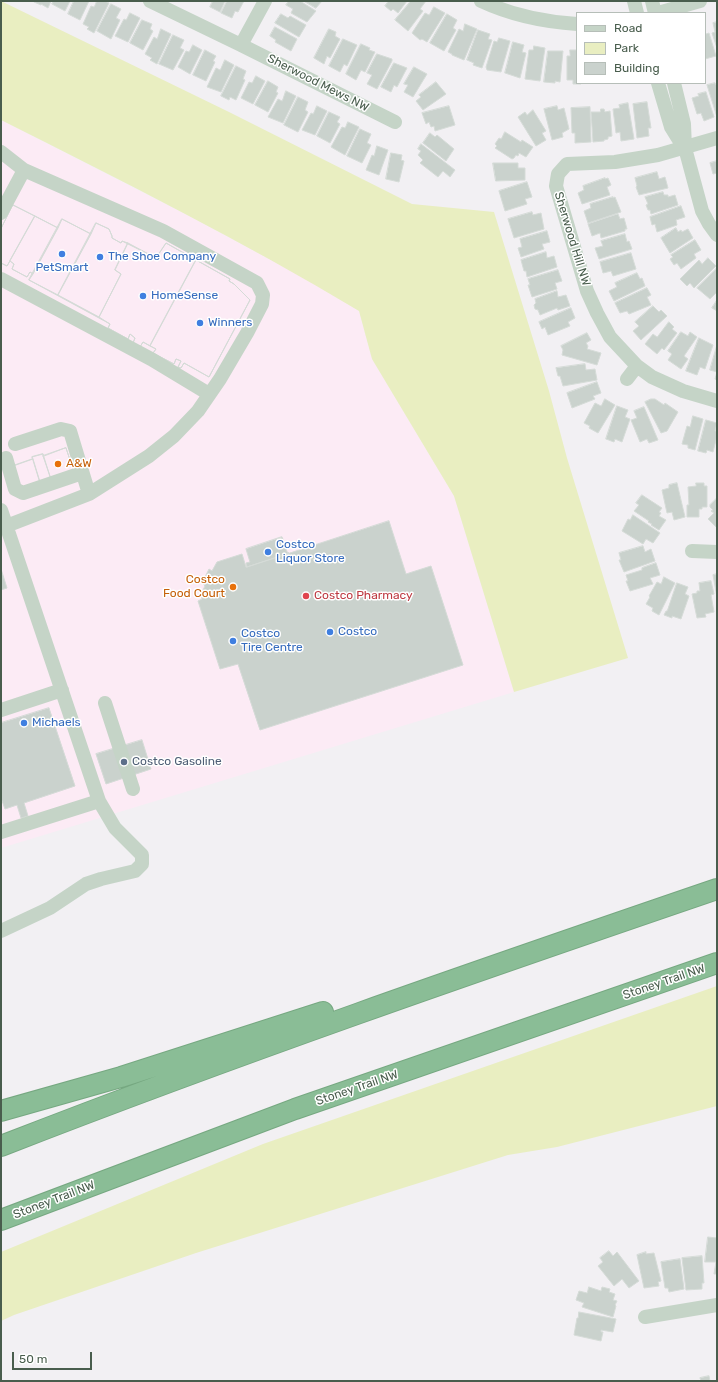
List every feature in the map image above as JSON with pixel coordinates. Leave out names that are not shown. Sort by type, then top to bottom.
[{"type":"highway","points":[[1,1146],[346,1017],[717,890]]},
{"type":"highway","points":[[1,1111],[121,1077],[310,1016],[446,969],[572,939]]},
{"type":"highway","name":"Stoney Trail NW","points":[[1,1220],[129,1171],[326,1099],[717,964]]},
{"type":"highway","points":[[1,1232],[146,1174],[306,1115],[326,1099]]},
{"type":"street","name":"Sherwood Mews NW","points":[[150,1],[242,45],[395,122]]},
{"type":"street","points":[[242,45],[265,1]]},
{"type":"street","points":[[481,1],[521,16],[553,22],[576,24]]},
{"type":"street","points":[[634,1],[637,12]]},
{"type":"street","points":[[652,1],[657,12]]},
{"type":"street","points":[[661,12],[700,1]]},
{"type":"street","points":[[658,84],[671,127],[685,148]]},
{"type":"street","points":[[674,84],[684,124],[685,148],[702,211],[717,235]]},
{"type":"street","name":"Sherwood Hill NW","points":[[717,138],[658,156],[615,162],[567,164],[558,174],[556,186],[587,291],[610,337],[637,366],[652,377],[683,391],[717,401]]},
{"type":"street","points":[[1,152],[24,170],[163,232],[257,283],[263,295],[262,304],[247,333],[210,394],[198,411],[169,440],[149,456],[89,494],[3,527]]},
{"type":"street","points":[[1,212],[24,170]]},
{"type":"street","points":[[1,279],[151,359],[210,394]]},
{"type":"street","points":[[627,379],[637,366]]},
{"type":"street","points":[[15,444],[61,429],[70,431],[89,494]]},
{"type":"street","points":[[6,458],[15,489],[23,493],[82,473]]},
{"type":"street","points":[[1,510],[3,527],[62,690],[99,801],[115,828],[142,855],[142,864],[135,871],[101,878],[86,884],[50,908],[1,931]]},
{"type":"street","points":[[692,551],[717,552]]},
{"type":"street","points":[[1,710],[62,690]]},
{"type":"street","points":[[105,703],[133,789]]},
{"type":"street","points":[[1,832],[99,801]]},
{"type":"street","points":[[645,1317],[717,1305]]},
{"type":"shaded area","points":[[1,120],[187,215],[299,275],[359,311],[372,359],[454,496],[514,692],[1,848]]},
{"type":"green space","points":[[1,1],[229,112],[412,204],[494,212],[628,658],[514,692],[454,496],[372,359],[359,311],[227,236],[1,120]]},
{"type":"green space","points":[[717,986],[717,1106],[557,1147],[508,1155],[196,1253],[14,1315],[1,1321],[1,1252],[263,1144]]},
{"type":"building","points":[[34,1],[51,1],[48,8]]},
{"type":"building","points":[[54,1],[70,1],[65,11],[52,4]]},
{"type":"building","points":[[74,1],[89,1],[80,20],[68,14]]},
{"type":"building","points":[[97,1],[105,1],[109,3],[94,33],[87,29],[89,27],[83,24],[91,6],[94,7]]},
{"type":"building","points":[[213,1],[225,1],[220,12],[210,7]]},
{"type":"building","points":[[227,1],[244,1],[238,12],[235,11],[232,18],[221,13]]},
{"type":"building","points":[[289,1],[300,1],[316,11],[307,22],[291,13],[293,9],[286,5]]},
{"type":"building","points":[[304,1],[322,1],[316,8]]},
{"type":"building","points":[[389,1],[407,1],[398,13],[393,9],[391,11],[385,6]]},
{"type":"building","points":[[411,1],[426,1],[420,9],[423,11],[408,31],[395,20]]},
{"type":"building","points":[[111,4],[121,9],[116,18],[120,20],[111,39],[97,31]]},
{"type":"building","points":[[434,7],[445,13],[427,42],[422,39],[420,40],[412,33],[425,13],[429,15]]},
{"type":"building","points":[[130,13],[140,18],[128,42],[115,36],[124,19],[126,20]]},
{"type":"building","points":[[281,14],[288,18],[290,16],[306,25],[299,37],[275,23]]},
{"type":"building","points":[[447,14],[457,20],[453,28],[456,30],[444,51],[430,43]]},
{"type":"building","points":[[142,20],[152,24],[150,29],[153,31],[143,50],[130,43]]},
{"type":"building","points":[[717,22],[717,48],[712,33],[715,32],[713,23]]},
{"type":"building","points":[[465,24],[477,29],[464,60],[448,52],[459,29],[463,31]]},
{"type":"building","points":[[275,27],[297,39],[291,51],[275,42],[276,40],[270,36]]},
{"type":"building","points":[[161,29],[171,34],[157,64],[150,60],[152,58],[145,54],[154,37],[157,39]]},
{"type":"building","points":[[329,29],[336,32],[335,36],[340,39],[330,58],[327,56],[324,64],[314,58]]},
{"type":"building","points":[[478,30],[490,34],[488,39],[492,40],[482,68],[473,65],[474,63],[467,60]]},
{"type":"building","points":[[709,33],[716,56],[706,59],[706,34]]},
{"type":"building","points":[[173,35],[184,40],[180,48],[184,50],[173,70],[159,64]]},
{"type":"building","points":[[499,38],[510,41],[501,72],[487,70],[486,67],[494,41],[497,42]]},
{"type":"building","points":[[343,39],[357,45],[347,66],[344,64],[340,72],[329,66]]},
{"type":"building","points":[[513,42],[524,45],[522,52],[526,53],[520,78],[505,73]]},
{"type":"building","points":[[361,44],[370,48],[369,50],[375,52],[365,72],[361,70],[356,80],[346,74]]},
{"type":"building","points":[[193,45],[202,50],[190,74],[178,67],[186,51],[189,52]]},
{"type":"building","points":[[534,46],[545,48],[540,81],[525,79],[529,50],[533,50]]},
{"type":"building","points":[[205,50],[216,56],[213,61],[215,62],[206,81],[193,75]]},
{"type":"building","points":[[570,50],[576,50],[576,84],[573,84],[573,80],[567,80],[567,56],[570,56]]},
{"type":"building","points":[[548,51],[563,51],[560,82],[544,82]]},
{"type":"building","points":[[377,54],[392,59],[392,61],[377,89],[367,84],[372,75],[367,73]]},
{"type":"building","points":[[225,60],[234,65],[221,92],[207,87],[216,68],[220,70]]},
{"type":"building","points":[[394,63],[407,68],[397,87],[394,85],[391,92],[381,87]]},
{"type":"building","points":[[236,66],[246,71],[243,79],[245,80],[236,100],[230,97],[229,100],[221,96]]},
{"type":"building","points":[[414,67],[427,74],[413,97],[404,92],[408,85],[404,84]]},
{"type":"building","points":[[256,76],[265,81],[253,104],[241,98],[249,82],[252,83]]},
{"type":"building","points":[[268,81],[278,87],[276,92],[278,93],[268,112],[255,105]]},
{"type":"building","points":[[436,82],[446,94],[423,110],[416,101],[421,97],[419,95]]},
{"type":"building","points":[[715,83],[717,85],[717,117],[707,85]]},
{"type":"building","points":[[286,91],[296,96],[283,123],[268,117],[278,99],[282,101]]},
{"type":"building","points":[[706,92],[714,117],[704,121],[701,113],[697,114],[692,98],[699,96],[698,94]]},
{"type":"building","points":[[298,97],[308,102],[305,110],[308,112],[298,132],[284,125]]},
{"type":"building","points":[[647,102],[651,128],[648,128],[649,136],[637,138],[633,104]]},
{"type":"building","points":[[628,103],[634,139],[621,141],[620,132],[616,133],[613,109],[620,108],[619,105]]},
{"type":"building","points":[[317,106],[327,111],[315,135],[302,130],[311,113],[313,114]]},
{"type":"building","points":[[449,106],[455,125],[435,131],[434,126],[431,127],[429,122],[426,124],[422,113]]},
{"type":"building","points":[[557,106],[558,110],[564,108],[569,129],[562,133],[563,137],[552,140],[544,109]]},
{"type":"building","points":[[590,107],[591,142],[575,143],[575,133],[572,133],[571,108]]},
{"type":"building","points":[[601,109],[604,109],[605,112],[610,111],[612,136],[608,137],[608,139],[604,141],[593,142],[591,112],[600,112]]},
{"type":"building","points":[[533,110],[546,131],[542,133],[546,140],[536,146],[518,117],[525,112],[527,115]]},
{"type":"building","points":[[329,112],[340,117],[337,122],[340,124],[330,143],[317,136]]},
{"type":"building","points":[[348,122],[359,127],[345,155],[331,147],[342,127],[345,128]]},
{"type":"building","points":[[360,129],[371,134],[367,143],[371,145],[362,163],[347,156]]},
{"type":"building","points":[[505,132],[521,142],[522,140],[533,147],[526,157],[519,153],[518,156],[516,155],[512,159],[495,148],[497,146],[495,144],[499,138],[501,139]]},
{"type":"building","points":[[430,133],[435,137],[437,135],[454,149],[446,161],[423,143]]},
{"type":"building","points":[[421,144],[455,170],[450,177],[443,171],[438,177],[420,163],[423,160],[418,155],[421,151],[418,149]]},
{"type":"building","points":[[377,146],[388,150],[379,175],[366,170],[372,155],[374,156]]},
{"type":"building","points":[[391,153],[402,155],[401,160],[404,161],[399,182],[386,179]]},
{"type":"building","points":[[717,161],[717,173],[713,174],[710,163]]},
{"type":"building","points":[[493,163],[518,163],[518,168],[525,168],[525,180],[496,181]]},
{"type":"building","points":[[657,172],[659,179],[665,177],[668,188],[639,195],[635,178]]},
{"type":"building","points":[[608,178],[611,185],[607,187],[610,195],[582,204],[578,193],[584,190],[583,186]]},
{"type":"building","points":[[527,182],[532,197],[525,199],[527,204],[505,211],[499,191]]},
{"type":"building","points":[[663,192],[664,195],[668,195],[668,197],[675,195],[678,205],[651,214],[646,205],[648,204],[645,197]]},
{"type":"building","points":[[615,197],[621,212],[588,223],[584,211],[591,208],[590,204]]},
{"type":"building","points":[[13,205],[58,228],[62,219],[91,234],[96,223],[109,229],[112,238],[121,243],[122,241],[156,258],[166,243],[230,279],[229,281],[250,300],[209,377],[184,363],[181,368],[178,367],[181,361],[176,359],[174,364],[153,353],[156,349],[143,342],[140,347],[133,343],[135,338],[130,334],[128,339],[108,328],[110,324],[29,280],[33,274],[30,272],[27,277],[12,269],[14,264],[10,261],[7,266],[1,263],[1,229]]},
{"type":"building","points":[[13,205],[35,216],[7,266],[1,263],[1,229]]},
{"type":"building","points":[[681,206],[685,217],[676,220],[677,225],[657,232],[655,224],[652,225],[650,217]]},
{"type":"building","points":[[532,212],[533,215],[541,213],[544,229],[514,238],[508,219]]},
{"type":"building","points":[[618,214],[620,219],[624,218],[627,229],[625,229],[625,231],[601,238],[600,233],[592,236],[588,224]]},
{"type":"building","points":[[35,216],[58,228],[33,274],[30,272],[27,277],[12,269],[14,264],[10,261]]},
{"type":"building","name":"PetSmart","points":[[62,219],[91,234],[58,295],[29,280]]},
{"type":"building","name":"The Shoe Company","points":[[96,223],[109,229],[112,238],[121,243],[122,241],[128,243],[115,270],[121,274],[99,317],[58,295]]},
{"type":"building","points":[[676,228],[678,232],[688,229],[693,238],[670,253],[661,238]]},
{"type":"building","points":[[547,231],[550,242],[542,244],[544,249],[521,257],[518,248],[522,247],[520,239]]},
{"type":"building","points":[[625,234],[627,242],[629,241],[632,249],[599,259],[595,248],[603,246],[601,241]]},
{"type":"building","points":[[695,240],[701,250],[694,254],[696,258],[681,269],[677,263],[674,265],[670,259],[673,257],[671,255]]},
{"type":"building","name":"HomeSense","points":[[128,243],[156,258],[166,243],[196,260],[150,346],[143,342],[140,347],[133,343],[135,338],[130,334],[128,339],[108,328],[110,324],[99,317],[121,274],[115,270]]},
{"type":"building","points":[[546,252],[547,258],[554,256],[557,267],[527,277],[521,260]]},
{"type":"building","points":[[631,253],[636,269],[613,276],[611,271],[603,273],[600,262]]},
{"type":"building","points":[[708,258],[716,266],[694,288],[690,283],[687,286],[680,279],[699,260],[702,264]]},
{"type":"building","name":"Winners","points":[[196,260],[230,279],[229,281],[250,300],[209,377],[184,363],[181,368],[178,367],[181,361],[176,359],[174,364],[153,353],[156,349],[150,346]]},
{"type":"building","points":[[717,268],[717,292],[710,299],[697,288]]},
{"type":"building","points":[[558,270],[562,281],[555,283],[557,289],[532,297],[528,285],[530,285],[528,279]]},
{"type":"building","points":[[637,273],[640,279],[642,278],[645,286],[614,301],[609,291],[617,287],[615,283]]},
{"type":"building","points":[[647,288],[651,295],[647,297],[651,305],[629,314],[627,311],[620,313],[615,303]]},
{"type":"building","points":[[557,291],[558,297],[566,295],[570,306],[558,310],[557,308],[540,315],[538,310],[535,309],[535,299]]},
{"type":"building","points":[[717,300],[717,311],[712,308]]},
{"type":"building","points":[[653,306],[659,312],[661,310],[667,316],[641,340],[633,331],[639,326],[635,322]]},
{"type":"building","points":[[571,308],[575,318],[568,322],[570,326],[548,335],[545,327],[542,329],[539,322]]},
{"type":"building","points":[[669,322],[674,327],[672,329],[677,333],[664,350],[662,348],[657,354],[645,344],[653,334],[657,337]]},
{"type":"building","points":[[681,332],[688,336],[690,332],[697,337],[684,356],[688,359],[681,369],[668,360],[672,354],[668,351]]},
{"type":"building","points":[[587,333],[591,340],[586,343],[588,346],[587,349],[601,353],[597,365],[562,355],[563,350],[561,346]]},
{"type":"building","points":[[699,338],[713,345],[705,369],[700,367],[697,375],[686,371]]},
{"type":"building","points":[[717,345],[717,372],[710,370]]},
{"type":"building","points":[[585,364],[586,370],[595,369],[597,380],[563,386],[556,368]]},
{"type":"building","points":[[597,382],[601,393],[593,396],[595,399],[572,408],[567,393]]},
{"type":"building","points":[[605,399],[615,405],[598,433],[584,423],[595,403],[601,406]]},
{"type":"building","points":[[655,399],[664,405],[665,403],[678,412],[667,431],[661,433],[645,402]]},
{"type":"building","points":[[617,406],[628,410],[625,417],[630,419],[622,442],[615,439],[614,442],[606,439]]},
{"type":"building","points":[[644,407],[658,440],[649,443],[647,439],[640,442],[631,420],[637,418],[634,411]]},
{"type":"building","points":[[693,416],[703,419],[695,450],[688,448],[688,445],[682,444],[687,426],[690,427]]},
{"type":"building","points":[[706,420],[717,423],[715,431],[717,431],[717,436],[713,452],[707,450],[706,453],[698,451]]},
{"type":"building","points":[[66,448],[74,472],[20,488],[13,466],[33,459],[32,457],[43,454],[43,456]]},
{"type":"building","name":"A&W","points":[[66,448],[74,472],[51,479],[43,456]]},
{"type":"building","points":[[43,454],[51,480],[40,483],[32,457]]},
{"type":"building","points":[[33,459],[40,482],[20,488],[13,466]]},
{"type":"building","points":[[677,483],[685,517],[674,520],[672,512],[667,513],[662,490],[669,488],[669,485]]},
{"type":"building","points":[[696,483],[704,483],[704,486],[707,486],[707,507],[702,507],[702,509],[699,509],[699,517],[687,517],[687,505],[689,505],[688,487],[696,486]]},
{"type":"building","points":[[642,495],[662,508],[659,512],[661,513],[659,516],[666,520],[659,530],[634,511],[639,505],[636,503]]},
{"type":"building","points":[[717,498],[716,527],[708,519],[714,513],[711,511],[713,510],[710,505]]},
{"type":"building","points":[[633,515],[660,533],[653,543],[646,539],[643,544],[622,531],[628,519],[630,520]]},
{"type":"building","name":"Costco","points":[[389,521],[406,574],[431,566],[463,665],[260,730],[238,664],[220,669],[198,601],[202,599],[201,594],[205,586],[202,583],[209,569],[212,571],[217,562],[242,554],[246,567]]},
{"type":"building","name":"Costco Liquor Store","points":[[282,537],[287,548],[287,552],[289,553],[247,567],[246,563],[250,562],[246,549]]},
{"type":"building","points":[[643,546],[645,552],[651,549],[655,561],[624,572],[619,560],[621,560],[619,553]]},
{"type":"building","points":[[656,563],[660,575],[650,578],[653,584],[630,591],[626,581],[628,581],[626,575],[642,570],[642,568]]},
{"type":"building","points":[[1,569],[7,588],[1,590]]},
{"type":"building","points":[[717,574],[717,597],[713,575]]},
{"type":"building","points":[[664,577],[675,583],[659,615],[652,611],[653,608],[646,604],[657,582],[661,584]]},
{"type":"building","points":[[711,581],[714,594],[711,595],[714,612],[705,614],[706,617],[697,618],[692,594],[700,591],[699,583]]},
{"type":"building","points":[[677,583],[688,587],[685,594],[689,596],[681,619],[664,615],[667,611]]},
{"type":"building","points":[[49,708],[75,786],[24,803],[28,816],[21,818],[17,805],[5,809],[1,798],[1,723]]},
{"type":"building","name":"Costco Gasoline","points":[[142,740],[151,769],[106,784],[96,754]]},
{"type":"building","points":[[708,1237],[717,1238],[717,1274],[714,1274],[716,1262],[705,1262]]},
{"type":"building","points":[[609,1251],[613,1256],[617,1252],[639,1281],[629,1288],[622,1279],[614,1286],[598,1266],[603,1262],[600,1258]]},
{"type":"building","points":[[646,1252],[646,1254],[654,1253],[661,1281],[658,1282],[659,1286],[644,1288],[637,1255]]},
{"type":"building","points":[[702,1256],[704,1283],[702,1283],[702,1289],[686,1290],[682,1258]]},
{"type":"building","points":[[680,1259],[684,1289],[669,1292],[668,1288],[665,1288],[661,1262]]},
{"type":"building","points":[[589,1287],[601,1291],[602,1287],[610,1289],[609,1292],[615,1294],[613,1300],[617,1301],[613,1317],[582,1307],[584,1303],[576,1300],[579,1291],[587,1293]]},
{"type":"building","points":[[579,1312],[616,1319],[613,1332],[601,1330],[601,1332],[603,1332],[601,1341],[574,1335]]},
{"type":"building","points":[[709,1376],[710,1381],[701,1381],[700,1378]]},
{"type":"place","name":"PetSmart","points":[[62,254]]},
{"type":"place","name":"The Shoe Company","points":[[100,257]]},
{"type":"place","name":"HomeSense","points":[[143,296]]},
{"type":"place","name":"Winners","points":[[200,323]]},
{"type":"place","name":"A&W","points":[[58,464]]},
{"type":"place","name":"Costco Liquor Store","points":[[268,552]]},
{"type":"place","name":"Costco Food Court","points":[[233,587]]},
{"type":"place","name":"Costco Pharmacy","points":[[306,596]]},
{"type":"place","name":"Costco","points":[[330,632]]},
{"type":"place","name":"Costco Tire Centre","points":[[233,641]]},
{"type":"place","name":"Michaels","points":[[24,723]]},
{"type":"place","name":"Costco Gasoline","points":[[124,762]]}]
